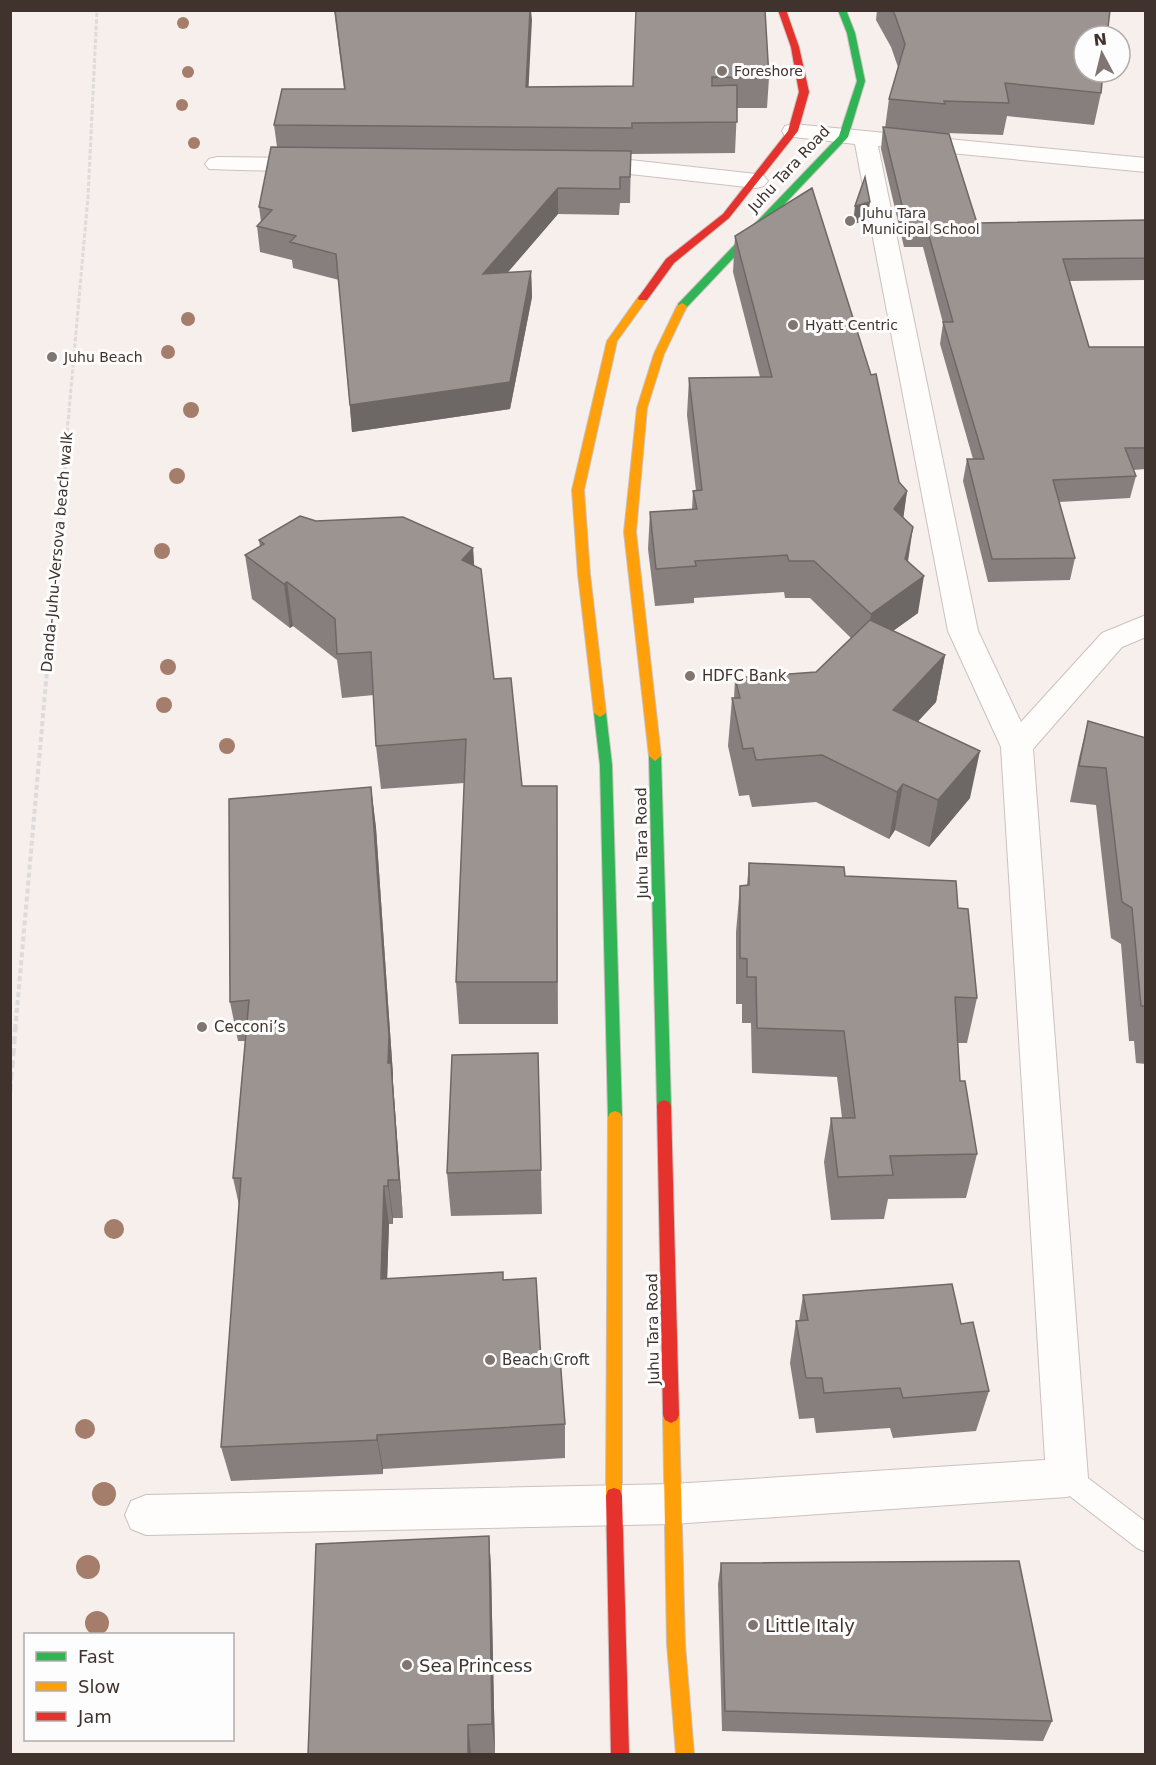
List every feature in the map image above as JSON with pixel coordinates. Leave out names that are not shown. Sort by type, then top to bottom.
[{"type":"main road","name":"Juhu Tara Road","points":[[620,1755],[614,1505],[615,1097],[606,765],[584,574],[578,490],[612,341],[670,261],[726,216],[756,182],[793,131],[804,92],[795,47],[782,10]]},
{"type":"main road","name":"Juhu Tara Road","points":[[685,1755],[676,1644],[657,774],[630,532],[642,408],[659,354],[682,305],[854,138],[861,81],[851,33],[842,10]]},
{"type":"street","points":[[793,131],[1146,165]]},
{"type":"street","points":[[146,1515],[673,1504],[1067,1478],[1017,747],[963,631],[854,138]]},
{"type":"street","points":[[217,164],[335,165]]},
{"type":"street","points":[[560,167],[630,167],[756,182]]},
{"type":"street","points":[[1017,747],[1112,640],[1146,625]]},
{"type":"lane","points":[[1067,1478],[1146,1539]]},
{"type":"path","name":"Danda-Juhu-Versova beach walk","points":[[10,1092],[88,197],[96,10]]},
{"type":"building","points":[[335,10],[530,10],[526,87],[633,86],[636,10],[765,10],[769,78],[712,77],[712,86],[737,85],[737,122],[632,123],[632,128],[274,125],[282,89],[345,89]]},
{"type":"building","points":[[892,10],[1110,10],[1108,24],[1072,24],[1072,84],[1102,84],[1101,93],[1005,83],[1009,103],[944,101],[945,104],[889,99],[905,44]]},
{"type":"building","points":[[883,127],[949,134],[977,223],[1146,220],[1146,258],[1063,259],[1089,347],[1146,347],[1146,448],[1125,448],[1136,476],[1053,480],[1075,558],[992,559],[967,459],[984,459],[943,322],[953,322],[926,225],[907,226]]},
{"type":"building","points":[[271,147],[631,151],[630,177],[620,177],[620,189],[558,188],[483,274],[531,271],[510,382],[350,405],[336,254],[290,242],[296,236],[257,226],[272,210],[259,207]]},
{"type":"building","points":[[865,177],[870,202],[855,206]]},
{"type":"building","points":[[812,188],[871,375],[876,374],[899,482],[907,491],[894,509],[913,527],[905,559],[924,576],[871,614],[814,561],[789,561],[787,555],[695,561],[696,566],[656,569],[650,512],[697,509],[693,491],[702,490],[689,378],[772,377],[735,236]]},
{"type":"building","points":[[300,516],[316,521],[403,517],[473,548],[462,560],[481,569],[494,679],[511,678],[522,786],[557,786],[557,982],[456,982],[466,739],[376,746],[371,652],[337,654],[335,619],[287,582],[284,584],[245,555],[264,544],[259,540]]},
{"type":"building","points":[[870,620],[945,655],[893,710],[980,751],[938,800],[903,784],[897,792],[822,755],[756,760],[753,748],[743,749],[732,698],[740,698],[735,678],[816,672]]},
{"type":"building","points":[[1088,721],[1146,738],[1146,1006],[1141,1006],[1132,908],[1122,902],[1106,768],[1079,766]]},
{"type":"building","points":[[371,787],[389,1036],[388,1063],[391,1063],[399,1180],[388,1180],[388,1186],[384,1186],[381,1279],[503,1272],[503,1280],[536,1278],[541,1359],[560,1357],[565,1424],[377,1435],[377,1440],[221,1447],[241,1178],[233,1178],[249,1000],[230,1002],[229,799]]},
{"type":"building","points":[[749,863],[844,867],[845,876],[956,881],[958,908],[968,909],[977,998],[955,997],[960,1081],[965,1081],[977,1154],[890,1156],[893,1175],[838,1177],[831,1118],[855,1118],[844,1031],[757,1028],[756,977],[747,977],[747,959],[740,958],[740,886],[749,885]]},
{"type":"building","points":[[538,1053],[541,1170],[447,1173],[452,1055]]},
{"type":"building","points":[[952,1284],[961,1324],[973,1322],[989,1391],[903,1398],[900,1388],[824,1393],[822,1378],[806,1378],[796,1321],[808,1320],[803,1295]]},
{"type":"building","name":"Sea Princess","points":[[489,1536],[492,1724],[468,1725],[468,1755],[308,1755],[316,1544]]},
{"type":"building","points":[[1019,1561],[1052,1721],[725,1711],[721,1563]]},
{"type":"traffic: fast","points":[[682,306],[843,137],[861,81],[851,33],[842,10]]},
{"type":"traffic: fast","points":[[600,713],[606,765],[615,1117]]},
{"type":"traffic: fast","points":[[655,756],[664,1106]]},
{"type":"traffic: slow","points":[[600,713],[584,574],[578,490],[612,341],[643,298]]},
{"type":"traffic: slow","points":[[655,756],[630,532],[642,408],[659,354],[682,306]]},
{"type":"traffic: slow","points":[[614,1496],[615,1117]]},
{"type":"traffic: slow","points":[[671,1415],[676,1644],[685,1754]]},
{"type":"traffic: jam","points":[[643,298],[670,261],[726,216],[793,131],[804,92],[795,47],[782,10]]},
{"type":"traffic: jam","points":[[664,1106],[671,1415]]},
{"type":"traffic: jam","points":[[614,1496],[620,1754]]},
{"type":"place","name":"Foreshore","points":[[722,71]]},
{"type":"place","name":"Juhu Tara Municipal School","points":[[850,221]]},
{"type":"place","name":"Hyatt Centric","points":[[793,325]]},
{"type":"place","name":"Juhu Beach","points":[[52,357]]},
{"type":"place","name":"HDFC Bank","points":[[690,676]]},
{"type":"place","name":"Cecconi’s","points":[[202,1027]]},
{"type":"place","name":"Beach Croft","points":[[490,1360]]},
{"type":"place","name":"Little Italy","points":[[753,1625]]},
{"type":"place","name":"Sea Princess","points":[[407,1665]]}]
